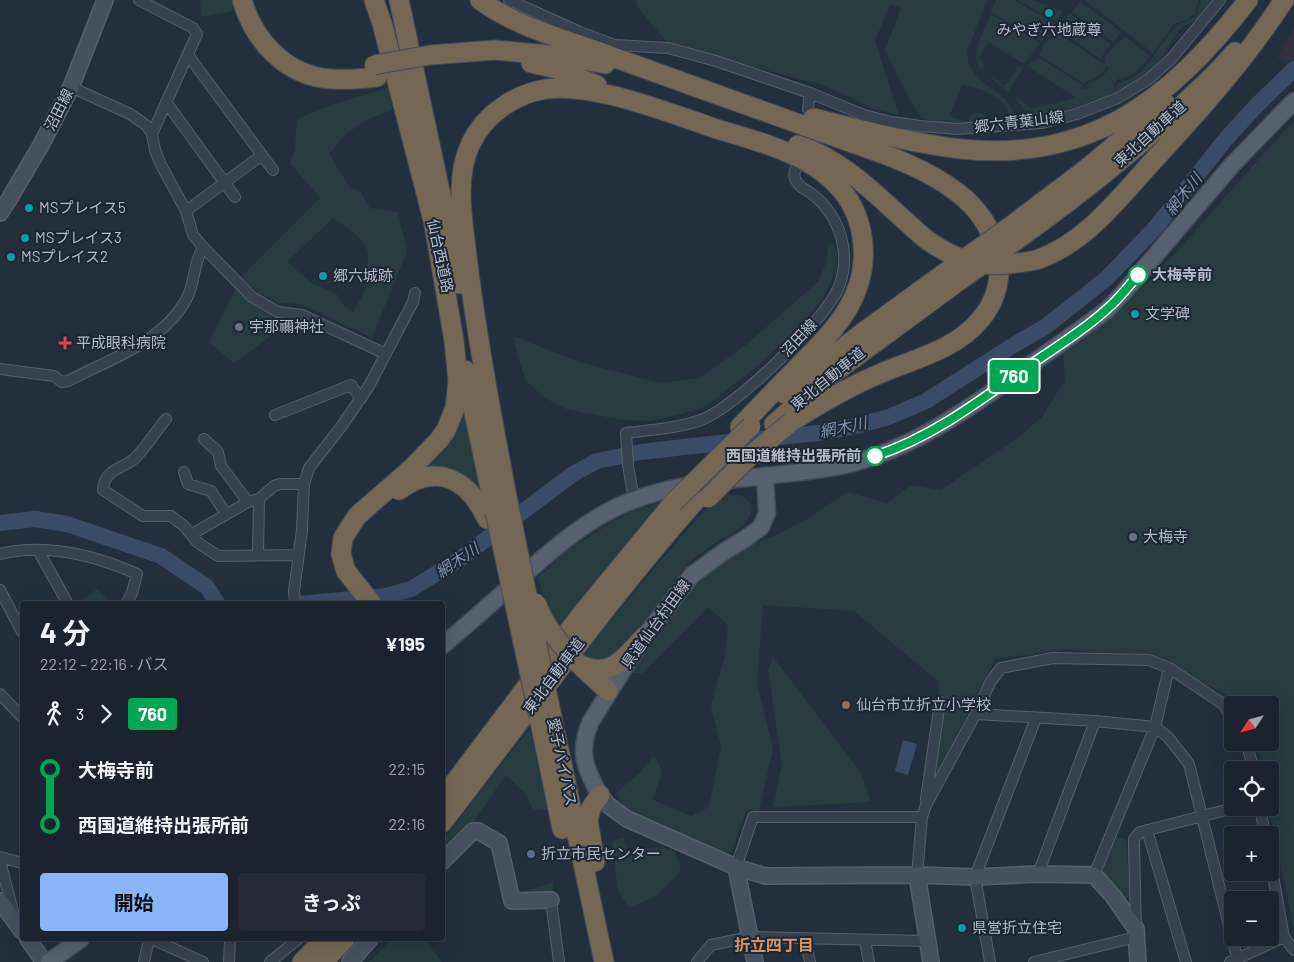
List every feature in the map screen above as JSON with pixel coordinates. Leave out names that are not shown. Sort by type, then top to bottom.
[{"type":"highway","points":[[242,0],[252,27],[273,54],[286,64],[314,77],[346,80],[375,71],[495,50],[562,56],[651,72]]},
{"type":"highway","points":[[253,0],[260,19],[272,37],[296,56],[324,67],[375,71]]},
{"type":"highway","points":[[374,0],[382,24],[434,224],[456,356],[458,381],[456,408],[446,430],[431,450],[357,516],[347,531],[341,546],[342,563],[346,571],[378,601]]},
{"type":"highway","name":"仙台西道路","points":[[386,0],[496,511]]},
{"type":"highway","name":"仙台西道路","points":[[399,0],[496,511]]},
{"type":"highway","points":[[480,0],[520,22],[651,72],[739,101],[898,160],[944,182],[960,193],[974,206],[987,224],[996,245],[1000,261],[999,279],[996,295],[980,321],[969,331],[938,351],[885,371],[843,390],[782,423]]},
{"type":"highway","points":[[739,101],[900,139],[962,149],[1019,150],[1052,145],[1079,138],[1105,128],[1131,114],[1154,98],[1199,57],[1226,28],[1248,0]]},
{"type":"highway","name":"東北自動車道","points":[[1017,231],[1086,169],[1157,111],[1220,47],[1258,0]]},
{"type":"highway","name":"東北自動車道","points":[[445,794],[580,616],[713,455],[745,426],[822,364],[1017,231],[1096,181],[1166,123],[1230,58],[1276,0]]},
{"type":"highway","points":[[728,132],[769,137],[806,147],[861,182],[927,240],[956,257],[971,263],[1003,266],[1036,260],[1059,251],[1066,246],[1085,232],[1115,203],[1222,85],[1254,45],[1284,0]]},
{"type":"highway","points":[[432,60],[539,64],[572,74],[639,104]]},
{"type":"highway","points":[[496,511],[481,353],[468,259],[462,186],[463,167],[477,132],[494,113],[516,98],[530,93],[552,89],[576,89],[639,104],[728,132],[791,154],[808,162],[832,180],[850,202],[863,238],[864,256],[857,290],[837,325],[745,426]]},
{"type":"highway","name":"東北自動車道","points":[[445,819],[593,624],[634,573],[667,546],[702,499],[751,455],[832,374],[951,277]]},
{"type":"highway","points":[[370,601],[360,585],[352,566],[350,548],[352,540],[363,522],[407,484],[426,477],[436,476],[456,481],[496,511]]},
{"type":"highway","name":"愛子バイパス","points":[[496,511],[512,525],[544,710],[594,961]]},
{"type":"highway","name":"愛子バイパス","points":[[496,511],[500,568],[544,710]]},
{"type":"highway","points":[[512,525],[541,615],[553,635],[579,664],[608,691]]},
{"type":"highway","points":[[579,664],[597,671],[610,668],[644,637]]},
{"type":"highway","points":[[600,795],[591,808],[588,820],[610,962]]},
{"type":"highway","points":[[302,962],[323,941]]},
{"type":"highway","points":[[323,962],[343,941]]},
{"type":"main road","points":[[445,643],[566,539],[606,512],[634,500],[696,484],[838,466],[865,460],[901,446],[955,417],[1107,310],[1232,164],[1294,101]]},
{"type":"main road","name":"県道仙台村田線","points":[[600,795],[587,771],[583,745],[585,733],[591,721],[608,691],[644,637],[692,574],[761,527],[767,513],[765,476]]},
{"type":"main road","points":[[51,961],[78,941]]},
{"type":"street","name":"沼田線","points":[[0,213],[36,153],[71,87],[105,0]]},
{"type":"street","points":[[139,0],[193,28],[197,34],[152,134]]},
{"type":"street","points":[[509,0],[580,32],[615,45],[668,48],[716,61],[810,93],[808,109]]},
{"type":"street","name":"郷六青葉山線","points":[[810,93],[864,115],[891,122],[920,126],[950,129],[1042,123],[1098,107],[1118,98],[1149,79],[1172,58],[1220,0]]},
{"type":"street","points":[[188,54],[273,170]]},
{"type":"street","points":[[71,87],[130,114],[146,125],[152,134],[160,163],[186,211],[193,236],[252,297],[278,312],[302,315],[386,354]]},
{"type":"street","points":[[166,102],[235,197]]},
{"type":"street","points":[[186,211],[262,155]]},
{"type":"street","name":"沼田線","points":[[634,500],[628,465],[626,433],[683,424],[701,420],[714,414],[779,359],[822,314],[838,289],[844,269],[844,249],[841,236],[836,222],[828,210],[810,192],[799,186],[794,176],[796,168]]},
{"type":"street","points":[[0,369],[54,376],[62,382],[68,381],[108,360],[125,354],[147,340],[175,316],[187,299],[197,257],[203,246]]},
{"type":"street","points":[[295,601],[294,591],[302,530],[304,484],[309,468],[361,398],[413,302],[415,293]]},
{"type":"street","points":[[275,415],[351,385],[361,398]]},
{"type":"street","points":[[166,420],[134,459],[115,469],[103,482],[103,490],[143,516],[171,516],[192,534],[197,542],[218,556],[299,555]]},
{"type":"street","points":[[204,439],[218,452],[221,466],[248,502]]},
{"type":"street","points":[[184,472],[188,484],[211,491],[226,514]]},
{"type":"street","points":[[192,534],[248,502],[259,499],[274,486],[280,484],[304,484]]},
{"type":"street","points":[[258,555],[259,499]]},
{"type":"street","points":[[0,554],[20,549],[38,550],[74,553],[111,562],[137,574],[132,593],[128,601]]},
{"type":"street","points":[[38,550],[66,601]]},
{"type":"street","points":[[0,590],[20,628]]},
{"type":"street","points":[[926,805],[976,714],[991,682],[1001,668],[1053,658],[1149,660],[1169,668],[1224,707]]},
{"type":"street","points":[[1094,875],[1155,727],[1169,668]]},
{"type":"street","points":[[0,694],[20,715]]},
{"type":"street","points":[[931,962],[916,875],[922,818],[926,805],[940,702]]},
{"type":"street","points":[[976,714],[1095,721],[1155,727],[1168,737],[1189,764],[1235,961],[1284,937]]},
{"type":"street","points":[[990,962],[975,878],[1036,718]]},
{"type":"street","points":[[1038,874],[1095,721]]},
{"type":"street","points":[[600,795],[608,805],[627,819],[736,867],[765,876],[916,875],[975,878],[1038,874],[1094,875],[1113,896],[1136,933]]},
{"type":"street","points":[[1138,962],[1134,839],[1140,832],[1224,810]]},
{"type":"street","points":[[755,962],[736,867],[753,817],[922,818]]},
{"type":"street","points":[[1147,830],[1186,962]]},
{"type":"street","points":[[445,859],[473,831],[478,831],[499,843],[512,901],[551,900],[558,962]]},
{"type":"street","points":[[0,857],[20,862]]},
{"type":"street","points":[[0,861],[19,926]]},
{"type":"street","points":[[1274,881],[1284,937],[1294,950]]},
{"type":"street","points":[[0,901],[19,926]]},
{"type":"street","points":[[1034,962],[1136,933]]},
{"type":"street","points":[[697,962],[711,945],[750,937],[928,941]]},
{"type":"street","points":[[805,939],[810,962]]},
{"type":"street","points":[[30,941],[51,961]]},
{"type":"street","points":[[144,962],[149,941]]},
{"type":"street","points":[[155,941],[203,962]]},
{"type":"street","points":[[229,962],[230,941]]},
{"type":"street","points":[[270,962],[296,941]]},
{"type":"street","points":[[350,962],[368,941]]},
{"type":"street","points":[[865,941],[869,962]]},
{"type":"shaded area","points":[[1294,29],[1294,60],[1289,64],[1277,57]]},
{"type":"green space","points":[[200,0],[234,0],[237,10],[202,17]]},
{"type":"green space","points":[[636,0],[987,0],[967,52],[969,63],[974,73],[1006,101],[1012,109],[1015,119],[1009,121],[1009,113],[999,99],[981,90],[962,84],[950,116],[967,122],[973,113],[982,113],[984,117],[993,120],[995,123],[945,124],[922,118],[912,104],[885,51],[901,8],[890,4],[875,41],[899,115],[877,110],[823,85],[669,45],[638,8]]},
{"type":"green space","points":[[996,0],[1014,0],[1055,23],[1041,41],[991,12]]},
{"type":"green space","points":[[1018,0],[1031,0],[1062,12],[1056,22]]},
{"type":"green space","points":[[1084,0],[1198,0],[1195,15],[1191,15],[1189,19],[1174,24],[1153,53]]},
{"type":"green space","points":[[1201,0],[1214,0],[1199,18],[1180,29],[1152,71],[1132,85],[1105,99],[1077,110],[1040,119],[1030,115],[1017,101],[1017,97],[1032,109],[1075,97],[1027,66],[1038,57],[1082,85],[1080,89],[1082,90],[1084,88],[1087,90],[1088,83],[1100,78],[1109,68],[1107,66],[1098,76],[1085,82],[1085,84],[1039,55],[1043,49],[1042,47],[1055,30],[1103,64],[1106,64],[1105,57],[1119,40],[1121,41],[1125,37],[1150,56],[1140,68],[1128,77],[1118,79],[1113,86],[1115,88],[1119,82],[1129,79],[1144,68],[1175,28],[1196,16]]},
{"type":"green space","points":[[1080,1],[1121,32],[1113,42],[1072,12]]},
{"type":"green space","points":[[1069,13],[1111,44],[1100,59],[1059,30]]},
{"type":"green space","points":[[991,14],[1040,43],[1024,64],[988,42],[979,58],[984,66],[980,69],[976,57],[977,49]]},
{"type":"green space","points":[[1014,67],[1023,69],[1008,92],[992,76],[1004,86],[1018,69]]},
{"type":"green space","points":[[388,88],[392,110],[366,120],[345,135],[329,154],[350,188],[360,191],[370,208],[398,212],[407,251],[372,338],[301,304],[280,303],[260,293],[240,278],[320,198],[290,163],[295,149],[297,119],[333,104]],"holes":[[[333,218],[358,236],[368,251],[367,287],[353,312],[343,305],[336,293],[313,284],[287,262]]]},
{"type":"green space","points":[[1294,121],[1294,927],[1279,858],[1279,826],[1272,826],[1270,816],[1279,816],[1279,761],[1261,761],[1257,751],[1279,751],[1279,696],[1230,696],[1163,664],[1069,649],[995,659],[933,782],[939,682],[854,611],[763,605],[757,683],[773,749],[759,811],[746,810],[731,854],[635,814],[624,806],[616,793],[639,773],[654,756],[662,770],[653,800],[691,816],[709,807],[721,747],[711,705],[725,656],[728,625],[708,607],[641,674],[632,673],[652,642],[702,579],[748,546],[774,536],[807,519],[847,492],[887,503],[911,485],[941,490],[1016,439],[1042,417],[1065,380],[1063,351],[1130,300],[1172,257]]},
{"type":"green space","points":[[834,244],[837,254],[836,270],[826,293],[807,318],[762,362],[707,406],[649,421],[622,420],[566,409],[545,398],[526,381],[513,336],[579,362],[660,383],[700,378],[747,344],[819,281],[826,262],[828,245]]},
{"type":"green space","points":[[235,290],[284,326],[234,363],[209,342]]},
{"type":"green space","points":[[462,394],[484,501],[413,473]]},
{"type":"green space","points":[[721,494],[744,497],[751,504],[753,509],[744,526],[709,547],[690,562],[620,653],[605,662],[580,656],[686,531]]},
{"type":"green space","points":[[659,503],[558,626],[545,604],[538,577],[568,550],[620,517],[635,509]]},
{"type":"green space","points":[[97,589],[109,601],[81,601]]},
{"type":"green space","points":[[773,657],[861,773],[871,802],[773,807],[782,765],[768,670]]},
{"type":"green space","points":[[530,728],[547,810],[533,809],[525,793],[506,775],[474,821],[445,852],[445,837]]},
{"type":"green space","points":[[1114,835],[1126,840],[1130,897],[1123,899],[1099,876]]},
{"type":"green space","points":[[623,837],[628,850],[662,847],[675,851],[681,871],[657,895],[630,908],[618,891],[612,842]]},
{"type":"green space","points":[[553,882],[553,894],[517,894]]},
{"type":"green space","points":[[390,941],[426,941],[442,962],[369,962]]},
{"type":"water","points":[[903,740],[917,744],[908,775],[895,771]]},
{"type":"waterway","name":"網木川","points":[[332,601],[386,596],[411,589],[457,561],[573,474],[597,461],[641,452],[819,433],[889,417],[926,401],[1045,327],[1106,279],[1156,227],[1225,140],[1294,69]]},
{"type":"waterway","name":"網木川","points":[[0,523],[35,519],[67,524],[161,556],[207,587],[216,601]]},
{"type":"bus line","name":"760","points":[[875,456],[892,451],[928,433],[1007,382],[1107,310],[1138,275]]},
{"type":"place","name":"みやぎ六地蔵尊","points":[[1049,13]]},
{"type":"place","name":"MSプレイス5","points":[[29,208]]},
{"type":"place","name":"MSプレイス3","points":[[25,238]]},
{"type":"place","name":"MSプレイス2","points":[[11,257]]},
{"type":"place","name":"大梅寺前","points":[[1138,275]]},
{"type":"place","name":"郷六城跡","points":[[323,276]]},
{"type":"place","name":"文学碑","points":[[1135,314]]},
{"type":"place","name":"宇那禰神社","points":[[239,327]]},
{"type":"place","name":"平成眼科病院","points":[[65,343]]},
{"type":"place","name":"西国道維持出張所前","points":[[875,456]]},
{"type":"place","name":"大梅寺","points":[[1133,537]]},
{"type":"place","name":"仙台市立折立小学校","points":[[846,705]]},
{"type":"place","name":"折立市民センター","points":[[531,854]]},
{"type":"place","name":"県営折立住宅","points":[[962,928]]},
{"type":"district","name":"折立四丁目","points":[[774,945]]}]
